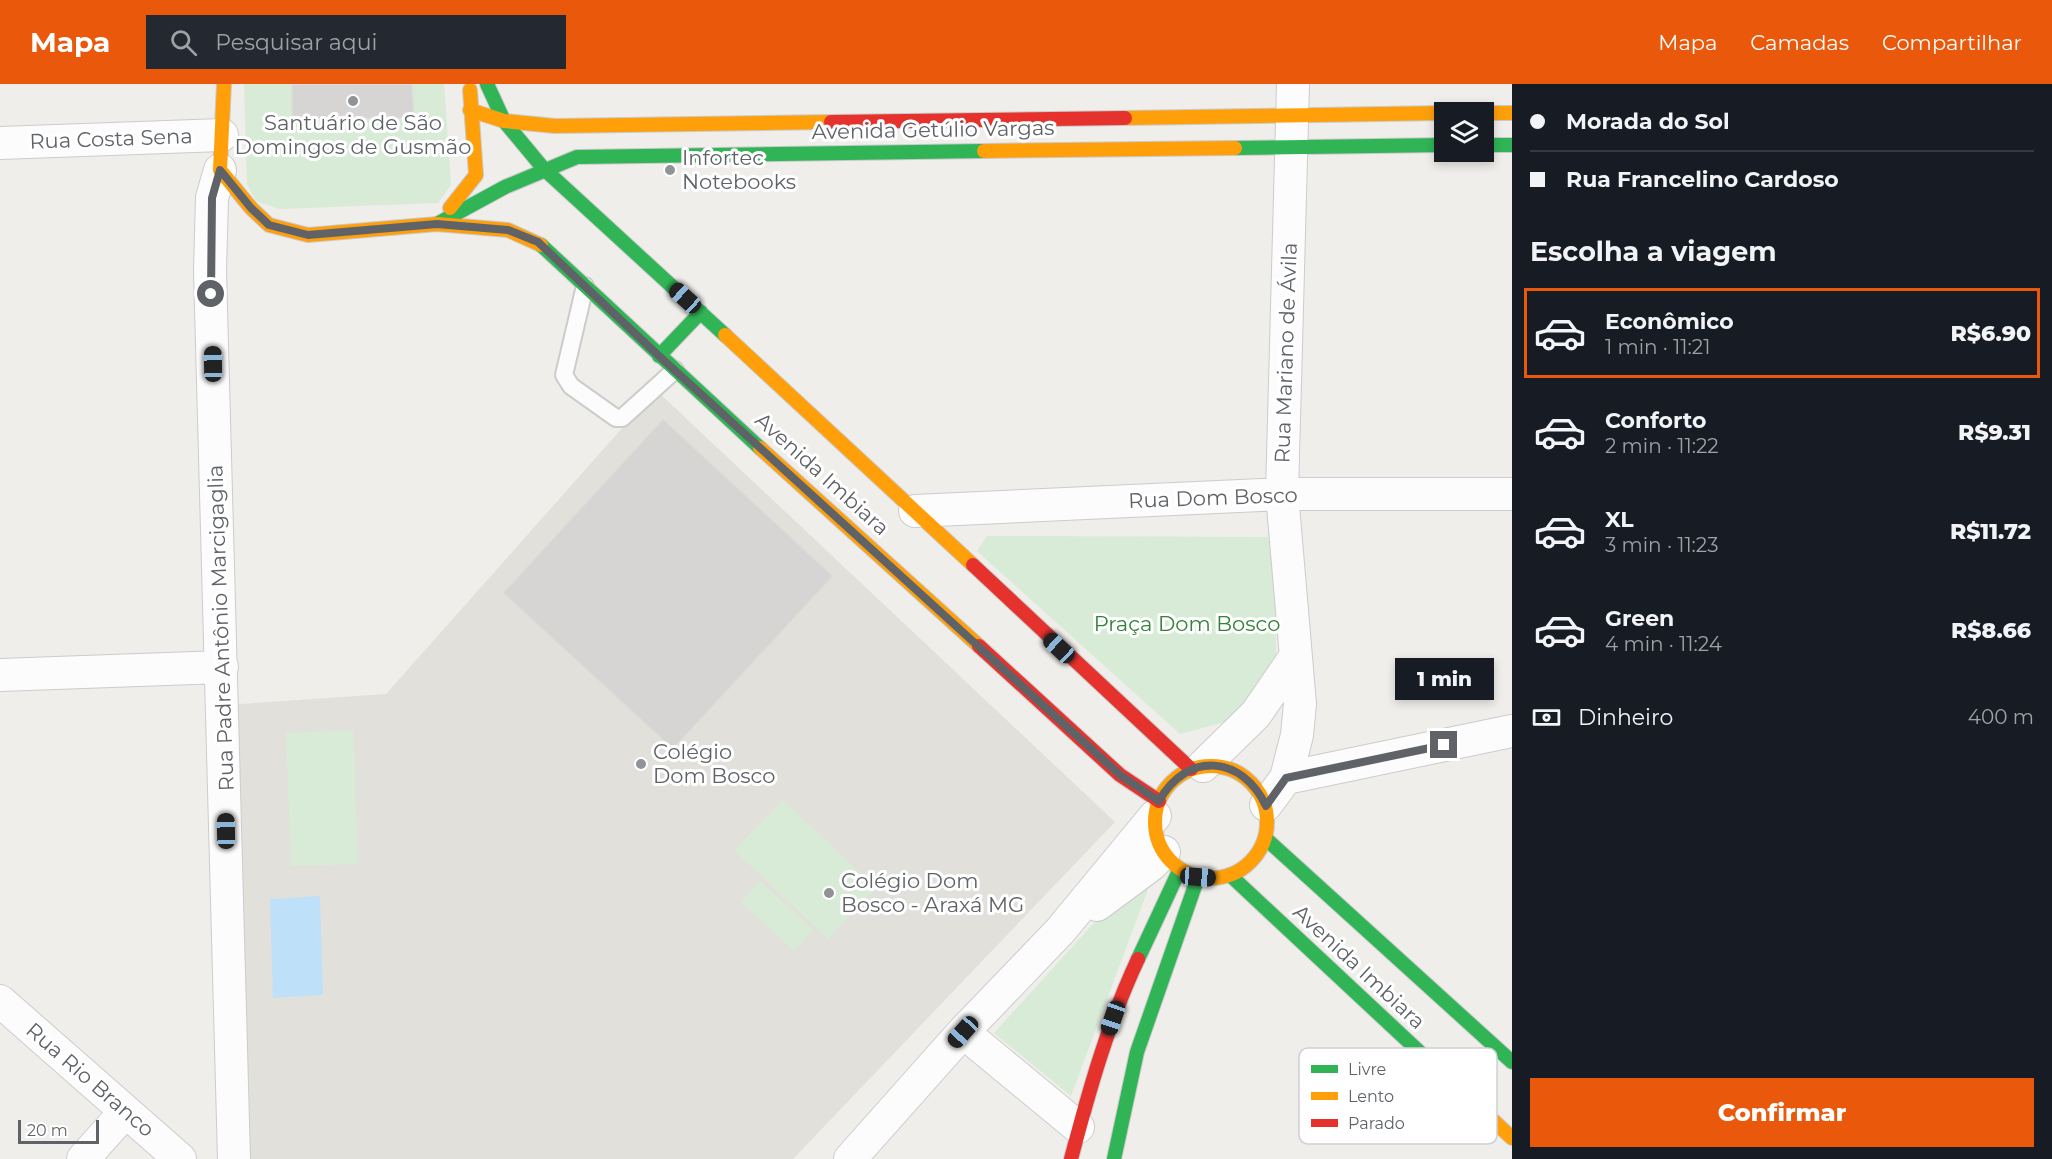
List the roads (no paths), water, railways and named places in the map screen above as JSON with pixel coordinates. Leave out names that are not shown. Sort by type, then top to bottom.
[{"type":"main road","points":[[220,170],[224,84]]},
{"type":"main road","points":[[437,224],[476,175],[470,84]]},
{"type":"main road","name":"Avenida Imbiara","points":[[487,84],[504,121],[543,168],[1197,768]]},
{"type":"main road","name":"Avenida Getúlio Vargas","points":[[470,110],[504,121],[555,126],[1293,99],[1434,112]]},
{"type":"main road","points":[[1494,113],[1512,112]]},
{"type":"main road","name":"Avenida Getúlio Vargas","points":[[437,224],[480,199],[543,168],[577,157],[1434,145]]},
{"type":"main road","points":[[1494,145],[1512,145]]},
{"type":"main road","name":"Avenida Imbiara","points":[[220,170],[251,208],[269,225],[308,235],[437,224],[508,230],[538,242],[659,356],[1157,808]]},
{"type":"main road","points":[[659,356],[701,312]]},
{"type":"main road","points":[[1220,766],[1235,770],[1249,778],[1266,806],[1268,822],[1265,838],[1252,861],[1230,875],[1214,878],[1198,877],[1172,861],[1155,829],[1157,808],[1167,787],[1197,768],[1220,766]]},
{"type":"main road","name":"Avenida Imbiara","points":[[1265,838],[1497,1048]]},
{"type":"main road","points":[[1071,1159],[1078,1127],[1119,999],[1172,861]]},
{"type":"main road","name":"Avenida Imbiara","points":[[1230,875],[1415,1048]]},
{"type":"main road","points":[[1114,1159],[1118,1130],[1147,1012],[1198,877]]},
{"type":"main road","points":[[1119,999],[1147,1012]]},
{"type":"main road","name":"Avenida Imbiara","points":[[1497,1048],[1512,1062]]},
{"type":"main road","name":"Avenida Imbiara","points":[[1497,1124],[1512,1138]]},
{"type":"street","name":"Rua Mariano de Ávila","points":[[1266,806],[1286,778],[1297,735],[1300,704],[1282,494],[1293,99]]},
{"type":"street","name":"Rua Costa Sena","points":[[0,142],[222,135]]},
{"type":"street","name":"Rua Padre Antônio Marcigaglia","points":[[220,170],[212,198],[210,271],[234,1159]]},
{"type":"street","name":"Rua Dom Bosco","points":[[915,510],[1282,494],[1512,494]]},
{"type":"street","points":[[1197,768],[1256,714],[1295,657]]},
{"type":"street","points":[[0,675],[222,667]]},
{"type":"street","points":[[1286,778],[1512,731]]},
{"type":"street","points":[[850,1159],[963,1032],[1060,931],[1157,808]]},
{"type":"street","points":[[1060,931],[1134,878],[1172,861]]},
{"type":"street","name":"Rua Rio Branco","points":[[0,1001],[180,1159]]},
{"type":"street","points":[[963,1032],[1078,1127]]},
{"type":"street","points":[[83,1159],[125,1113]]},
{"type":"lane","points":[[585,286],[564,375],[571,386],[616,418],[622,418],[675,370]]},
{"type":"water","points":[[320,896],[323,995],[273,998],[270,899]]},
{"type":"place","name":"Santuário de São Domingos de Gusmão","points":[[353,101]]},
{"type":"place","name":"Infortec Notebooks","points":[[670,170]]},
{"type":"place","name":"Colégio Dom Bosco","points":[[641,764]]},
{"type":"place","name":"Colégio Dom Bosco - Araxá MG","points":[[829,893]]},
{"type":"park label","name":"Praça Dom Bosco","points":[[1187,624]]}]
